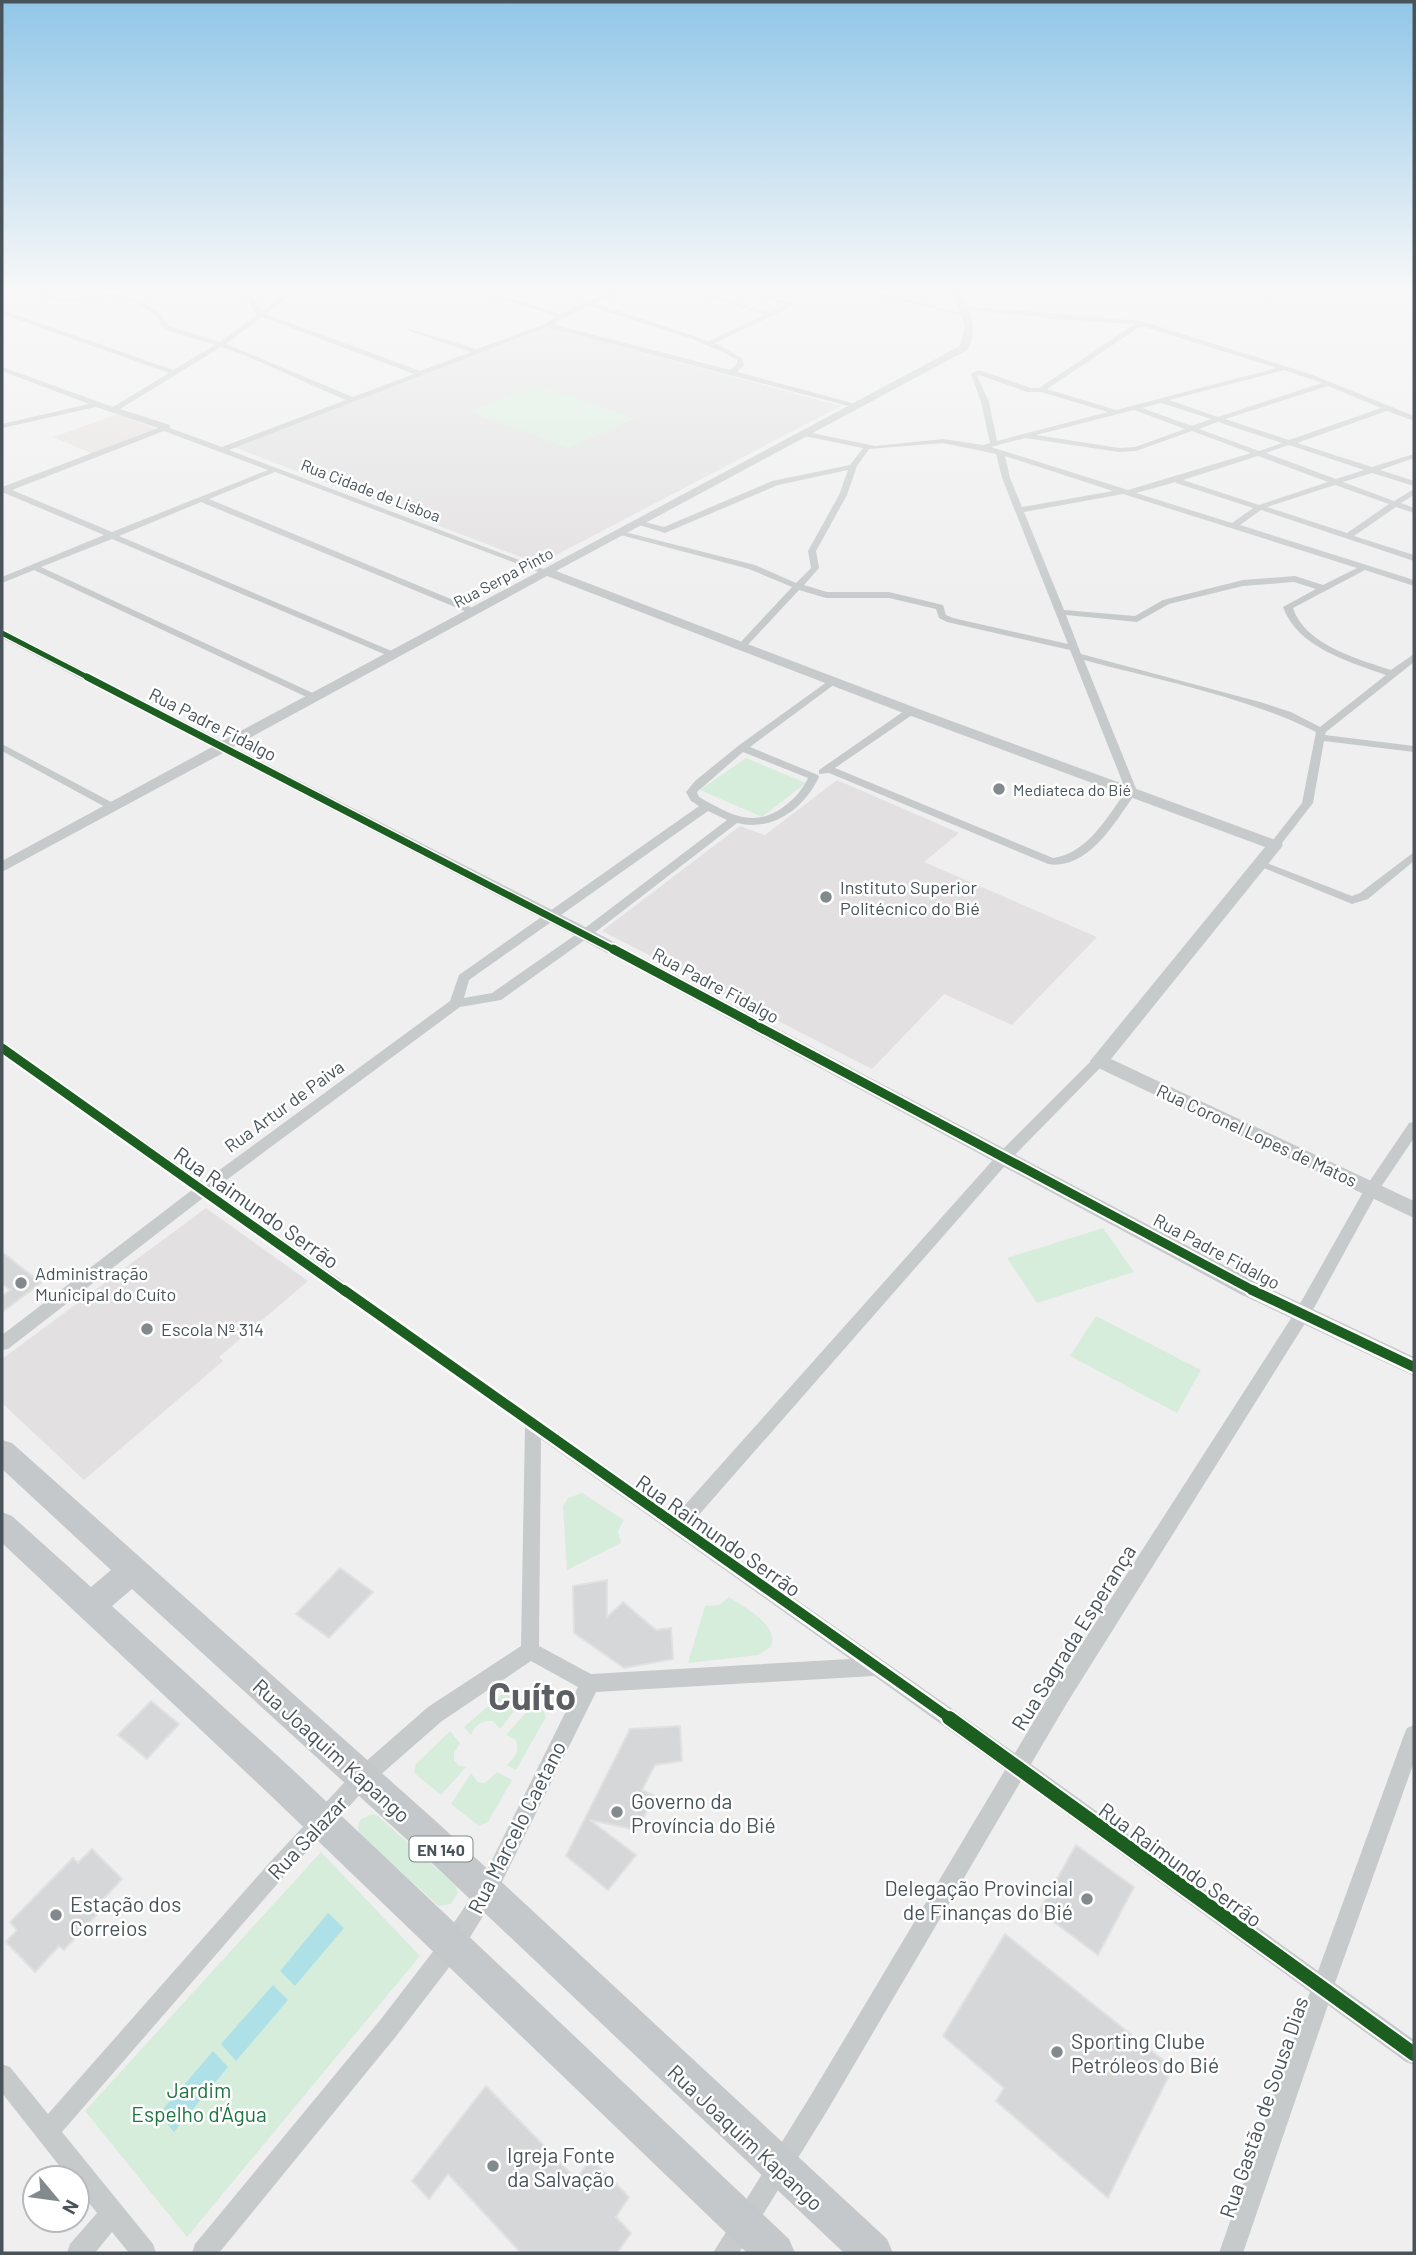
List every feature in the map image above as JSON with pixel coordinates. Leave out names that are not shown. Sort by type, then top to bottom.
[{"type":"main road","name":"Rua Joaquim Kapango","points":[[2,1452],[131,1572],[363,1777],[487,1891],[779,2169],[873,2253]]},
{"type":"main road","points":[[2,1525],[321,1819],[775,2253]]},
{"type":"main road","points":[[89,1607],[131,1572]]},
{"type":"street","points":[[69,394],[97,405]]},
{"type":"street","points":[[114,408],[138,394]]},
{"type":"street","points":[[339,394],[351,399]]},
{"type":"street","points":[[224,449],[363,394]]},
{"type":"street","points":[[816,394],[859,405]]},
{"type":"street","name":"Rua Serpa Pinto","points":[[2,867],[391,654],[879,394]]},
{"type":"street","points":[[981,394],[994,444]]},
{"type":"street","points":[[1056,394],[1118,412]]},
{"type":"street","points":[[983,447],[1188,394]]},
{"type":"street","points":[[1024,436],[1129,450],[1148,447],[1218,419],[1295,394]]},
{"type":"street","points":[[1351,394],[1414,419]]},
{"type":"street","points":[[1163,401],[1414,484]]},
{"type":"street","points":[[2,426],[97,405]]},
{"type":"street","name":"Rua Cidade de Lisboa","points":[[97,405],[114,408],[167,427],[547,572]]},
{"type":"street","points":[[1136,408],[1414,511]]},
{"type":"street","points":[[1019,510],[1126,492],[1177,480],[1260,455],[1385,409]]},
{"type":"street","points":[[3,489],[167,427]]},
{"type":"street","points":[[807,434],[867,447],[943,441],[983,447],[1414,583]]},
{"type":"street","points":[[741,647],[815,568],[812,551],[843,495],[852,467],[867,447]]},
{"type":"street","points":[[1000,453],[1006,478],[1132,791]]},
{"type":"street","points":[[1236,525],[1260,508],[1414,456]]},
{"type":"street","points":[[637,523],[665,530],[775,483],[852,467]]},
{"type":"street","points":[[2,580],[276,469]]},
{"type":"street","points":[[1177,480],[1414,558]]},
{"type":"street","points":[[3,489],[391,654]]},
{"type":"street","points":[[1348,536],[1414,491]]},
{"type":"street","points":[[201,499],[472,611]]},
{"type":"street","points":[[617,533],[752,568],[799,587],[834,596],[902,597],[940,607],[942,616],[950,620],[1075,651],[1256,704],[1287,714],[1321,735],[1414,749]]},
{"type":"street","points":[[34,567],[313,697]]},
{"type":"street","points":[[1365,567],[1288,607],[1291,620],[1331,652],[1393,674]]},
{"type":"street","points":[[547,572],[911,711],[1275,845]]},
{"type":"street","points":[[1060,612],[1137,619],[1166,602],[1243,583],[1295,579],[1324,589]]},
{"type":"street","name":"Rua Padre Fidalgo","points":[[2,633],[584,934],[1005,1156],[1248,1288],[1414,1367]]},
{"type":"street","points":[[677,1527],[1005,1156],[1098,1061],[1260,864],[1307,803],[1321,735],[1414,657]]},
{"type":"street","points":[[834,681],[742,748],[691,792],[695,799],[735,819],[755,823],[770,820],[804,795],[814,777],[911,711]]},
{"type":"street","points":[[2,747],[111,806]]},
{"type":"street","points":[[742,748],[814,777]]},
{"type":"street","points":[[828,769],[1052,862],[1064,863],[1081,854],[1132,791]]},
{"type":"street","points":[[707,806],[463,978],[456,1003],[496,997],[735,819]]},
{"type":"street","points":[[1260,864],[1352,900],[1364,896],[1414,855]]},
{"type":"street","name":"Rua Artur de Paiva","points":[[2,1344],[456,1003]]},
{"type":"street","name":"Rua Raimundo Serrão","points":[[2,1048],[1020,1768],[1414,2054]]},
{"type":"street","name":"Rua Coronel Lopes de Matos","points":[[1098,1061],[1414,1210]]},
{"type":"street","name":"Rua Sagrada Esperança","points":[[725,2253],[779,2169],[1020,1768],[1060,1696],[1303,1313],[1372,1189],[1414,1127]]},
{"type":"street","points":[[533,1424],[530,1651],[590,1683],[874,1667]]},
{"type":"street","name":"Rua Salazar","points":[[47,2132],[321,1819],[363,1777],[435,1714],[530,1651]]},
{"type":"street","name":"Rua Marcelo Caetano","points":[[204,2253],[389,2027],[453,1944],[487,1891],[590,1683]]},
{"type":"street","name":"Rua Gastão de Sousa Dias","points":[[1231,2253],[1322,1989],[1414,1735]]},
{"type":"street","points":[[2,2075],[144,2253]]},
{"type":"street","points":[[79,2253],[112,2214]]},
{"type":"shaded area","points":[[372,394],[797,394],[841,406],[539,564],[234,447]]},
{"type":"shaded area","points":[[118,414],[155,429],[93,454],[53,437]]},
{"type":"shaded area","name":"Instituto Superior Politécnico do Bié","points":[[837,780],[959,833],[924,862],[1097,937],[1012,1025],[944,994],[872,1069],[602,931],[740,826],[765,835]]},
{"type":"shaded area","name":"Escola Nº 314","points":[[206,1208],[308,1281],[219,1357],[223,1361],[84,1480],[2,1403],[2,1359]]},
{"type":"green space","points":[[512,394],[563,394],[635,418],[569,448],[469,412]]},
{"type":"green space","points":[[746,758],[806,783],[762,817],[700,790]]},
{"type":"green space","points":[[1103,1228],[1134,1272],[1037,1303],[1007,1258]]},
{"type":"green space","points":[[1096,1316],[1201,1370],[1177,1413],[1070,1356]]},
{"type":"green space","points":[[582,1493],[624,1520],[618,1531],[621,1543],[567,1570],[563,1506],[568,1498]]},
{"type":"green space","points":[[729,1597],[766,1624],[772,1639],[771,1647],[758,1655],[688,1663],[705,1606],[719,1605]]},
{"type":"green space","points":[[509,1688],[519,1691],[522,1701],[500,1729],[493,1721],[485,1721],[477,1726],[471,1735],[464,1727]]},
{"type":"green space","points":[[536,1707],[543,1710],[546,1717],[516,1770],[507,1765],[516,1754],[516,1740],[506,1735],[529,1709]]},
{"type":"green space","points":[[450,1731],[460,1743],[454,1753],[454,1760],[459,1766],[466,1767],[441,1795],[414,1773],[416,1764]]},
{"type":"green space","points":[[497,1772],[512,1780],[488,1822],[479,1826],[451,1804],[471,1773],[478,1782],[485,1783]]},
{"type":"green space","points":[[372,1814],[378,1816],[455,1885],[458,1893],[451,1904],[439,1906],[359,1834],[361,1819]]},
{"type":"green space","name":"Jardim Espelho d'Água","points":[[321,1852],[420,1956],[187,2237],[85,2111]]},
{"type":"water","points":[[328,1913],[344,1928],[295,1986],[280,1971]]},
{"type":"water","points":[[273,1985],[288,2000],[236,2061],[221,2044]]},
{"type":"water","points":[[213,2051],[228,2067],[174,2132],[159,2114]]},
{"type":"building","name":"Administração Municipal do Cuíto","points":[[2,1252],[41,1283],[2,1312],[2,1296],[10,1290],[2,1284]]},
{"type":"building","points":[[340,1568],[373,1592],[329,1638],[296,1614]]},
{"type":"building","points":[[607,1580],[607,1617],[623,1602],[656,1630],[671,1628],[673,1659],[624,1668],[574,1633],[573,1586]]},
{"type":"building","points":[[151,1701],[179,1724],[147,1759],[118,1735]]},
{"type":"building","name":"Governo da Província do Bié","points":[[680,1726],[682,1761],[655,1765],[642,1790],[655,1796],[637,1830],[590,1820],[636,1855],[608,1890],[566,1856],[630,1729]]},
{"type":"building","name":"Delegação Provincial de Finanças do Bié","points":[[1076,1845],[1134,1887],[1098,1955],[1039,1911]]},
{"type":"building","name":"Estação dos Correios","points":[[92,1849],[122,1879],[98,1905],[102,1909],[64,1950],[59,1946],[35,1972],[6,1942],[17,1930],[10,1922],[73,1858],[78,1863]]},
{"type":"building","name":"Sporting Clube Petróleos do Bié","points":[[1005,1934],[1173,2068],[1108,2198],[996,2101],[1004,2088],[943,2036]]},
{"type":"building","name":"Igreja Fonte da Salvação","points":[[486,2086],[576,2179],[591,2159],[629,2197],[616,2217],[631,2233],[617,2253],[521,2253],[448,2174],[429,2199],[412,2181]]},
{"type":"cycle path","points":[[2,633],[585,934],[1248,1288],[1414,1367]]},
{"type":"cycle path","points":[[2,1048],[1020,1768],[1414,2054]]},
{"type":"place","name":"Mediateca do Bié","points":[[999,789]]},
{"type":"place","name":"Instituto Superior Politécnico do Bié","points":[[826,897]]},
{"type":"place","name":"Administração Municipal do Cuíto","points":[[21,1283]]},
{"type":"place","name":"Escola Nº 314","points":[[147,1329]]},
{"type":"place","name":"Governo da Província do Bié","points":[[617,1812]]},
{"type":"place","name":"Delegação Provincial de Finanças do Bié","points":[[1087,1899]]},
{"type":"place","name":"Estação dos Correios","points":[[56,1915]]},
{"type":"place","name":"Sporting Clube Petróleos do Bié","points":[[1057,2052]]},
{"type":"place","name":"Igreja Fonte da Salvação","points":[[493,2166]]},
{"type":"district","name":"Cuíto","points":[[532,1695]]}]
